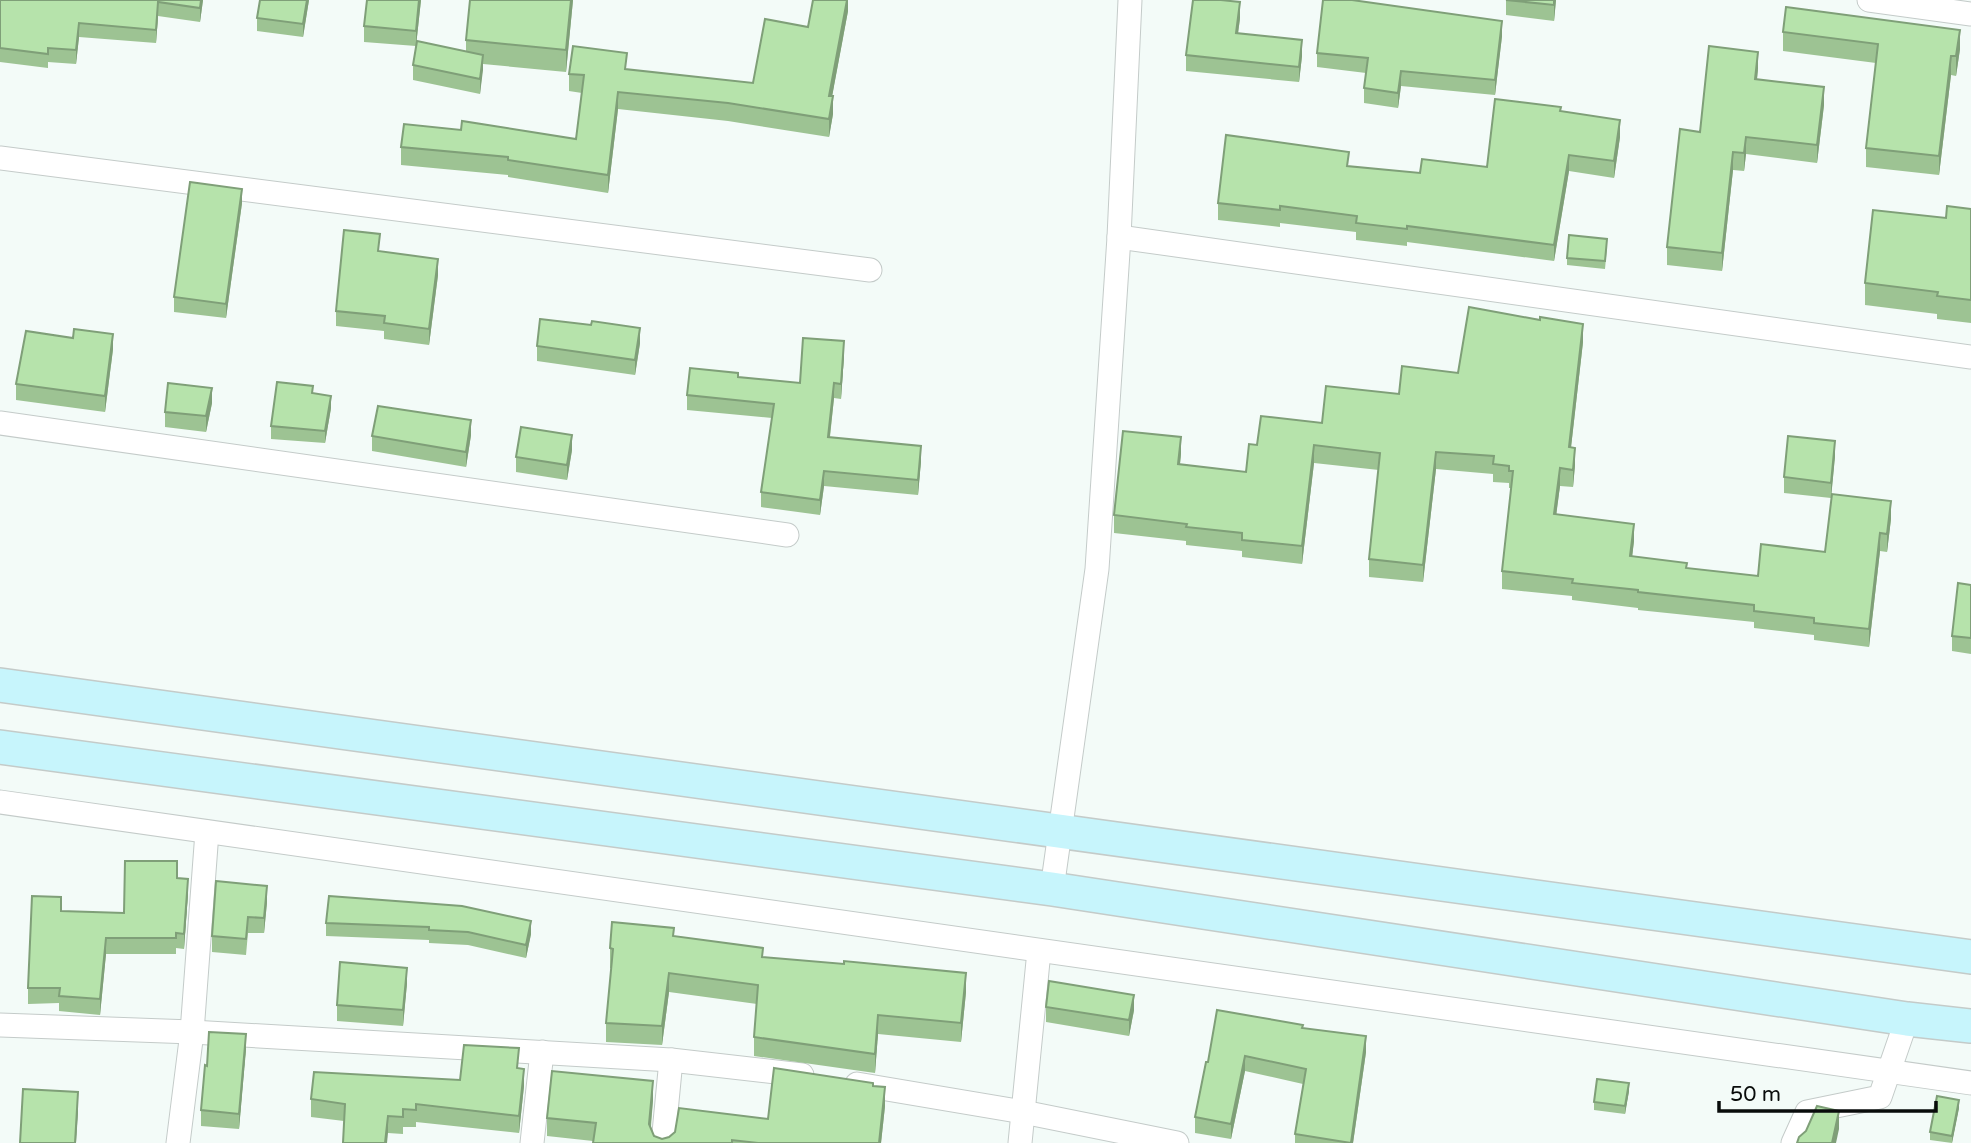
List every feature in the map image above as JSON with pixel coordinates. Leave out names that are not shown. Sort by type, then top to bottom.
[{"type":"main road","points":[[0,685],[1971,957]]},
{"type":"main road","points":[[0,747],[1052,889],[1907,1019],[1971,1026]]},
{"type":"street","points":[[1052,889],[1097,569],[1119,237],[1130,0]]},
{"type":"street","points":[[1869,0],[1971,14]]},
{"type":"street","points":[[0,158],[870,270]]},
{"type":"street","points":[[1119,237],[1971,357]]},
{"type":"street","points":[[0,423],[787,535]]},
{"type":"street","points":[[0,803],[1971,1083]]},
{"type":"street","points":[[178,1143],[192,1032],[207,832]]},
{"type":"street","points":[[1020,1143],[1039,951]]},
{"type":"street","points":[[1793,1143],[1807,1112],[1880,1097],[1907,1019]]},
{"type":"street","points":[[0,1025],[192,1032],[671,1060],[832,1080],[1023,1112],[1178,1143]]},
{"type":"street","points":[[532,1143],[542,1052]]},
{"type":"street","points":[[663,1143],[671,1060]]},
{"type":"building","points":[[0,0],[201,0],[200,8],[158,2],[156,30],[79,23],[76,50],[48,48],[48,54],[0,48]]},
{"type":"building","points":[[260,0],[307,0],[303,24],[257,18]]},
{"type":"building","points":[[367,0],[419,0],[416,31],[364,26]]},
{"type":"building","points":[[470,0],[571,0],[566,50],[466,40]]},
{"type":"building","points":[[813,0],[847,0],[829,96],[833,96],[829,119],[728,103],[618,92],[608,175],[508,160],[508,157],[401,147],[404,124],[461,130],[462,121],[576,139],[584,75],[569,74],[573,46],[627,53],[625,69],[753,83],[765,19],[808,27]]},
{"type":"building","points":[[1193,0],[1240,2],[1236,33],[1302,40],[1299,67],[1186,55]]},
{"type":"building","points":[[1323,0],[1352,0],[1502,21],[1495,80],[1401,71],[1398,93],[1364,88],[1368,58],[1317,53]]},
{"type":"building","points":[[1506,0],[1554,0],[1554,5]]},
{"type":"building","points":[[1786,7],[1960,30],[1956,56],[1951,56],[1939,156],[1866,148],[1878,44],[1783,32]]},
{"type":"building","points":[[417,41],[483,55],[480,79],[413,65]]},
{"type":"building","points":[[1709,46],[1758,52],[1755,79],[1824,87],[1817,145],[1746,137],[1744,153],[1733,152],[1722,253],[1667,247],[1680,129],[1700,132]]},
{"type":"building","points":[[1495,99],[1561,107],[1560,111],[1620,120],[1614,161],[1569,155],[1554,245],[1407,226],[1407,229],[1356,223],[1357,216],[1280,206],[1280,210],[1218,203],[1226,135],[1349,152],[1347,166],[1420,173],[1422,159],[1487,167]]},
{"type":"building","points":[[190,182],[242,189],[226,304],[174,297]]},
{"type":"building","points":[[1947,206],[1971,209],[1971,300],[1937,296],[1938,292],[1865,283],[1873,210],[1946,218]]},
{"type":"building","points":[[344,230],[380,234],[378,251],[438,259],[429,329],[384,323],[385,316],[336,311]]},
{"type":"building","points":[[1569,235],[1607,239],[1605,261],[1567,258]]},
{"type":"building","points":[[1469,307],[1540,320],[1540,317],[1583,324],[1569,447],[1575,448],[1573,470],[1560,468],[1554,514],[1634,524],[1630,556],[1687,563],[1686,568],[1758,576],[1761,544],[1825,552],[1832,494],[1891,501],[1887,534],[1880,533],[1869,629],[1814,623],[1814,618],[1754,611],[1754,605],[1638,592],[1572,583],[1573,579],[1502,571],[1513,471],[1509,471],[1509,466],[1493,464],[1494,456],[1436,452],[1423,565],[1369,559],[1380,453],[1314,445],[1302,546],[1242,540],[1242,533],[1114,515],[1123,431],[1181,437],[1178,464],[1246,472],[1249,444],[1257,445],[1261,416],[1322,423],[1326,386],[1399,394],[1402,366],[1458,373]]},
{"type":"building","points":[[540,319],[591,325],[592,321],[640,328],[635,360],[537,346]]},
{"type":"building","points":[[74,329],[113,334],[105,396],[16,384],[26,331],[73,338]]},
{"type":"building","points":[[803,338],[844,341],[841,384],[834,383],[828,437],[921,446],[918,480],[824,471],[820,500],[761,492],[774,404],[687,395],[690,368],[738,373],[738,377],[800,383]]},
{"type":"building","points":[[277,382],[313,386],[312,393],[331,396],[325,431],[271,426]]},
{"type":"building","points":[[168,383],[212,388],[206,416],[165,412]]},
{"type":"building","points":[[378,406],[471,420],[466,452],[372,436]]},
{"type":"building","points":[[521,427],[572,435],[567,465],[516,457]]},
{"type":"building","points":[[1788,436],[1835,441],[1831,483],[1784,477]]},
{"type":"building","points":[[1958,583],[1971,585],[1971,638],[1952,636]]},
{"type":"building","points":[[125,861],[177,861],[177,878],[188,879],[184,934],[176,933],[176,938],[106,938],[100,999],[59,996],[60,988],[28,988],[32,896],[61,897],[61,911],[124,913]]},
{"type":"building","points":[[216,881],[267,886],[264,918],[248,917],[246,939],[212,936]]},
{"type":"building","points":[[329,896],[462,906],[531,921],[526,945],[468,932],[429,930],[429,927],[326,923]]},
{"type":"building","points":[[612,922],[674,928],[673,936],[763,948],[762,957],[844,964],[844,961],[966,973],[961,1023],[878,1015],[875,1054],[754,1037],[758,985],[669,973],[662,1026],[606,1023],[613,949],[610,948]]},
{"type":"building","points":[[340,962],[407,968],[403,1010],[337,1005]]},
{"type":"building","points":[[1049,981],[1134,995],[1129,1020],[1046,1007]]},
{"type":"building","points":[[1217,1010],[1303,1025],[1302,1028],[1366,1036],[1351,1143],[1295,1134],[1306,1069],[1245,1056],[1231,1124],[1195,1117]]},
{"type":"building","points":[[209,1032],[246,1034],[239,1114],[201,1110]]},
{"type":"building","points":[[464,1045],[519,1048],[517,1068],[524,1069],[519,1116],[416,1104],[416,1110],[403,1109],[403,1117],[388,1116],[385,1143],[343,1143],[345,1104],[311,1099],[314,1072],[460,1080]]},
{"type":"building","points":[[774,1068],[885,1087],[879,1143],[758,1143],[732,1140],[732,1143],[593,1143],[596,1123],[547,1118],[552,1071],[653,1081],[649,1124],[654,1136],[662,1139],[675,1132],[679,1108],[768,1119]]},
{"type":"building","points":[[1597,1079],[1629,1083],[1625,1106],[1594,1102]]},
{"type":"building","points":[[23,1089],[78,1092],[75,1143],[20,1143]]},
{"type":"building","points":[[1937,1096],[1959,1100],[1952,1136],[1930,1132]]},
{"type":"building","points":[[1817,1106],[1839,1111],[1832,1143],[1797,1143],[1806,1131]]}]
